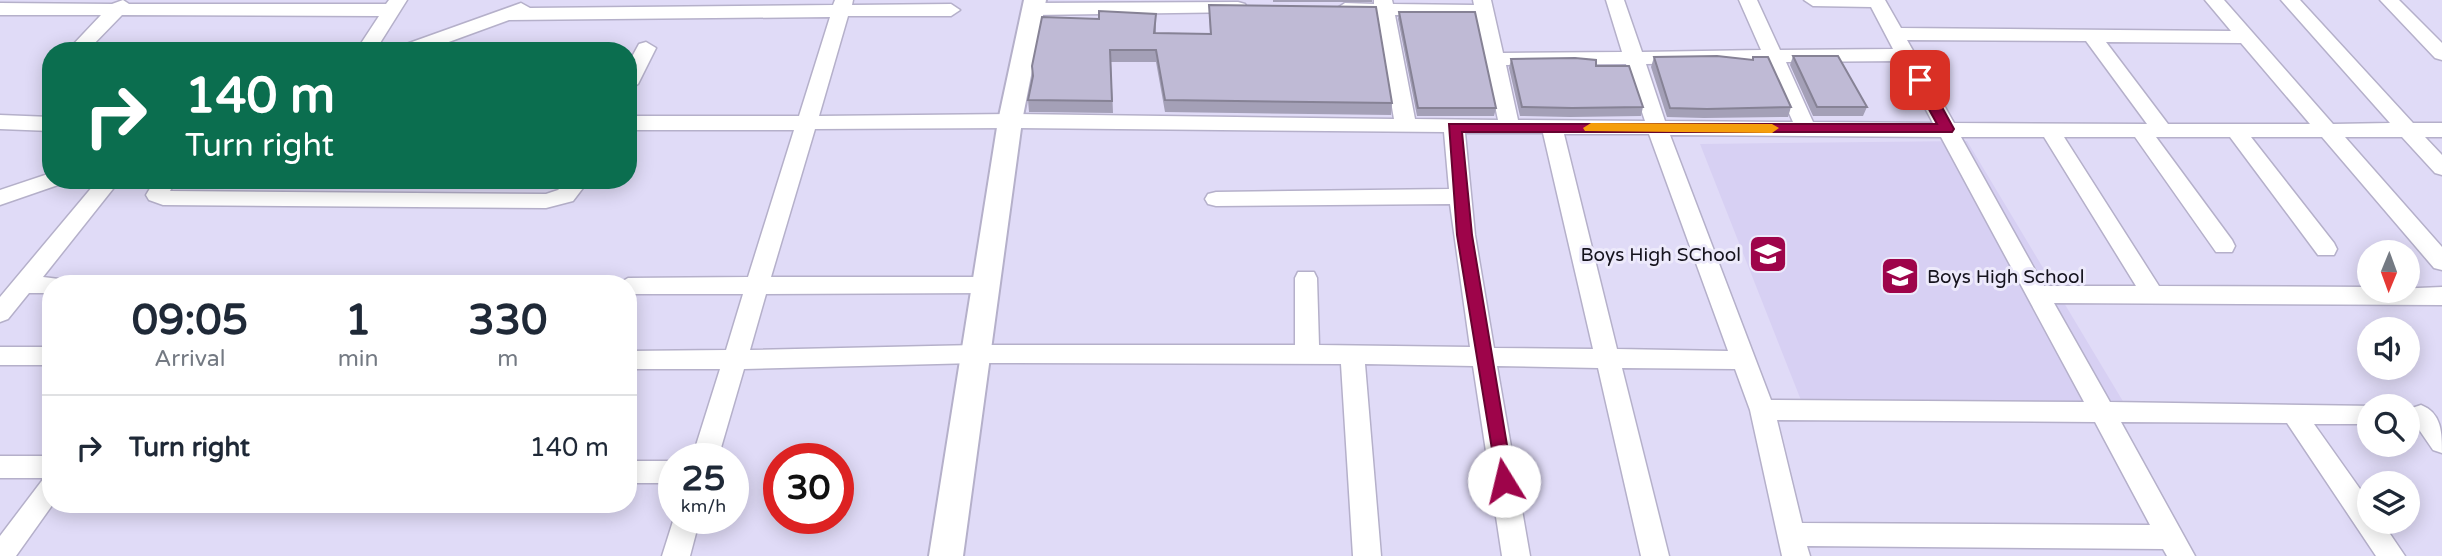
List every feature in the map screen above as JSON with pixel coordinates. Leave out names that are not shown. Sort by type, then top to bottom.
[{"type":"street","points":[[1615,0],[1657,128],[1762,410],[1793,545],[2176,546],[1877,1],[1813,0]]},
{"type":"street","points":[[1748,0],[1807,128]]},
{"type":"street","points":[[2214,0],[2442,262]]},
{"type":"street","points":[[2290,0],[2442,168]]},
{"type":"street","points":[[2389,0],[2442,54]]},
{"type":"street","points":[[430,42],[539,1]]},
{"type":"street","points":[[946,556],[1010,121],[1035,4],[1254,5]]},
{"type":"street","points":[[0,9],[121,5],[395,5]]},
{"type":"street","points":[[85,42],[121,5]]},
{"type":"street","points":[[371,42],[395,5]]},
{"type":"street","points":[[506,14],[842,5],[951,10]]},
{"type":"street","points":[[710,443],[842,5]]},
{"type":"street","points":[[1384,5],[1406,127]]},
{"type":"street","points":[[1331,9],[1384,5],[1483,6],[1510,128]]},
{"type":"street","points":[[1895,33],[2247,37]]},
{"type":"street","points":[[2092,36],[2162,130]]},
{"type":"street","points":[[637,66],[646,48]]},
{"type":"street","points":[[1494,59],[1907,55]]},
{"type":"street","points":[[637,123],[734,125],[808,120],[1454,128],[2442,130]]},
{"type":"street","points":[[0,122],[42,124]]},
{"type":"street","points":[[1454,128],[1484,355],[1516,556]]},
{"type":"street","points":[[1552,128],[1655,556]]},
{"type":"street","points":[[2049,129],[2153,295]]},
{"type":"street","points":[[2234,129],[2326,249]]},
{"type":"street","points":[[2140,130],[2224,246]]},
{"type":"street","points":[[0,198],[42,183]]},
{"type":"street","points":[[0,313],[103,189]]},
{"type":"street","points":[[161,189],[157,195],[163,198],[533,201],[563,198],[574,189]]},
{"type":"street","points":[[1216,199],[1461,196]]},
{"type":"street","points":[[1306,278],[1307,355]]},
{"type":"street","points":[[24,285],[42,285]]},
{"type":"street","points":[[637,286],[986,285]]},
{"type":"street","points":[[2038,295],[2442,296]]},
{"type":"street","points":[[637,360],[735,361],[976,354],[1484,355],[1743,360]]},
{"type":"street","points":[[1352,355],[1367,556]]},
{"type":"street","points":[[0,356],[42,356]]},
{"type":"street","points":[[1762,410],[2357,414]]},
{"type":"street","points":[[2294,414],[2391,556]]},
{"type":"street","points":[[2424,415],[2442,443]]},
{"type":"street","points":[[0,467],[42,467]]},
{"type":"street","points":[[637,472],[658,472]]},
{"type":"street","points":[[1,556],[42,499]]},
{"type":"street","points":[[676,556],[682,534]]},
{"type":"shaded area","name":"Boys High School","points":[[1967,141],[2127,408],[1806,413],[1700,144]]},
{"type":"building","points":[[1209,5],[1376,7],[1392,103],[1165,100],[1156,50],[1110,50],[1112,101],[1028,100],[1042,17],[1099,19],[1099,11],[1156,14],[1154,33],[1211,34]]},
{"type":"building","points":[[1399,12],[1475,12],[1496,108],[1418,108]]},
{"type":"building","points":[[1717,56],[1753,60],[1753,57],[1768,57],[1791,107],[1670,108],[1654,57]]},
{"type":"building","points":[[1793,56],[1838,56],[1867,107],[1817,107]]},
{"type":"building","points":[[1511,59],[1596,60],[1596,66],[1629,66],[1643,107],[1522,107]]},
{"type":"slow traffic","points":[[1591,128],[1772,128]]},
{"type":"place","name":"Boys High SChool","points":[[1768,254]]},
{"type":"place","name":"Boys High School","points":[[1900,276]]},
{"type":"route","points":[[1504,481],[1464,235],[1454,128],[1947,129],[1920,80]]}]
